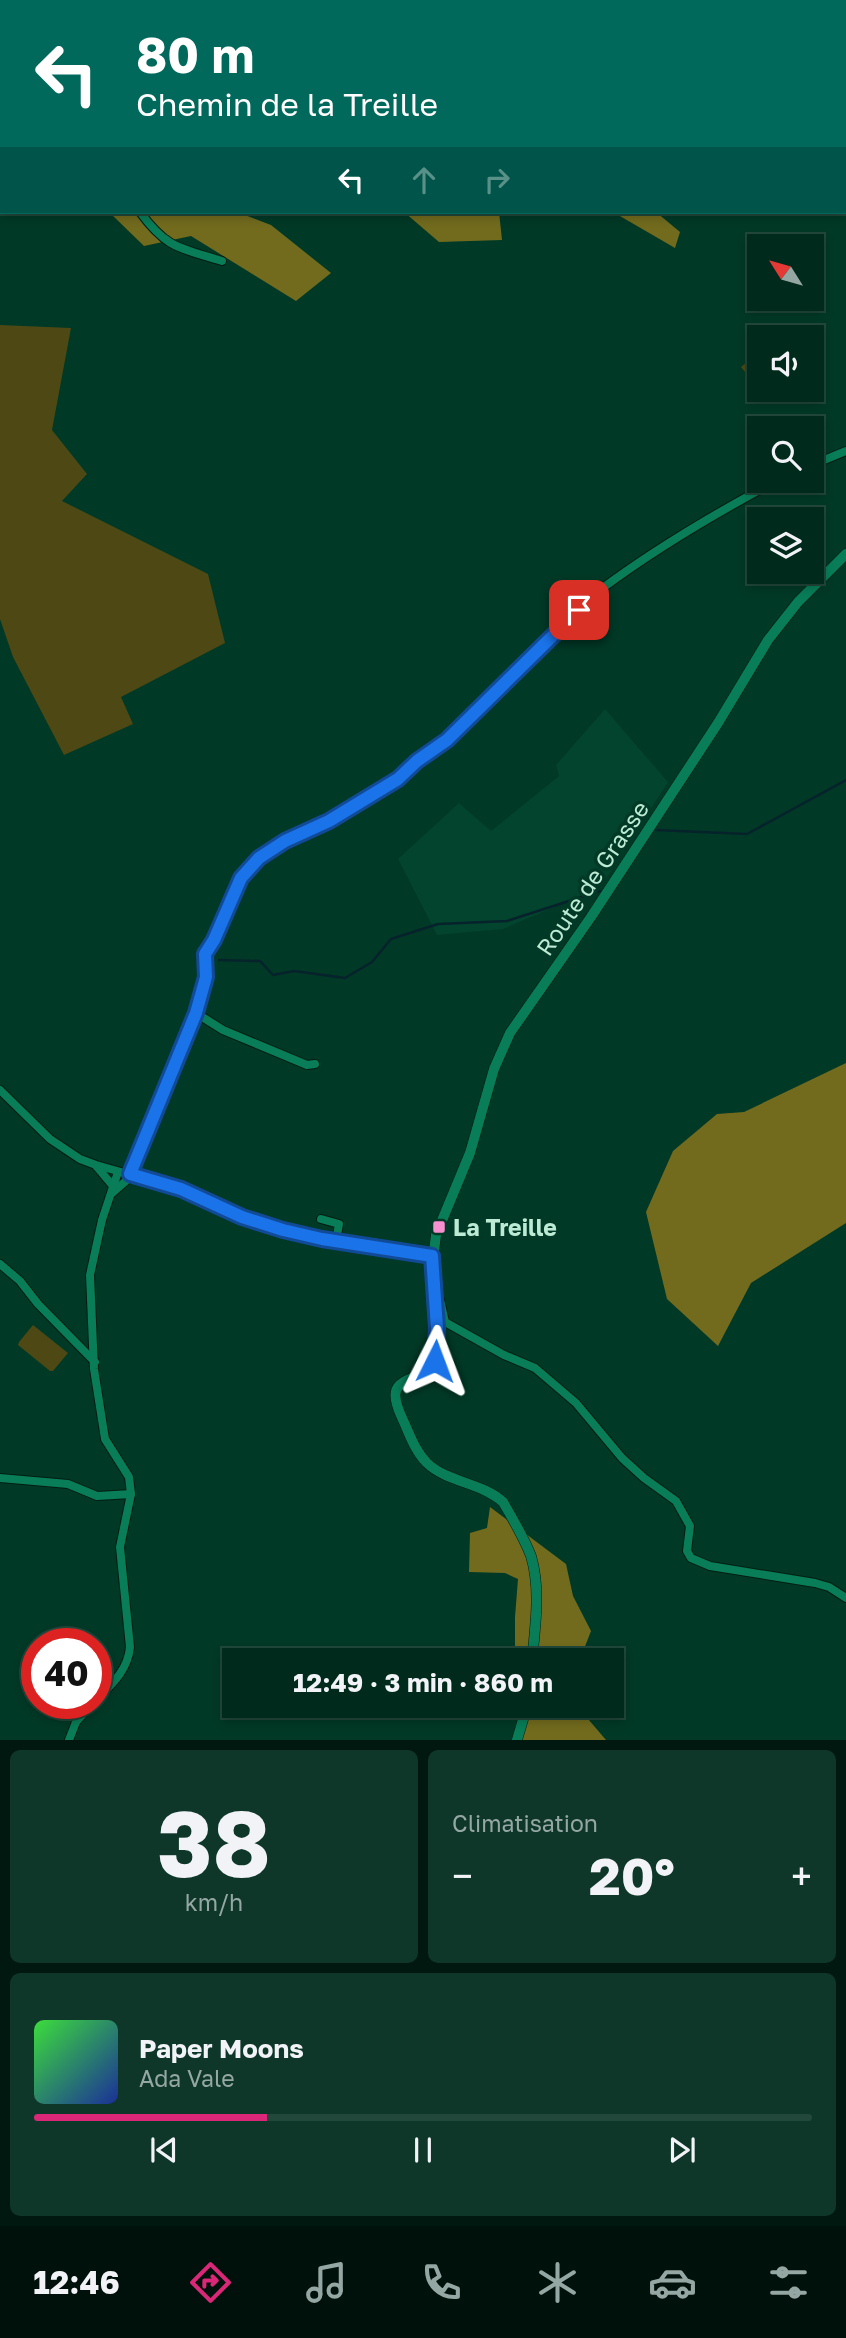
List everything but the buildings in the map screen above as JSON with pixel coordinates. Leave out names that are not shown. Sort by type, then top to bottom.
[{"type":"street","points":[[141,214],[152,229],[174,247],[222,261]]},
{"type":"street","points":[[824,460],[846,451]]},
{"type":"street","points":[[112,1190],[127,1180],[130,1174],[196,1013],[206,977],[205,954],[214,940],[241,878],[259,858],[285,841],[329,821],[398,779],[417,761],[447,740],[600,590],[716,514],[754,493]]},
{"type":"street","name":"Route de Grasse","points":[[533,1648],[536,1607],[531,1558],[503,1502],[482,1487],[442,1473],[426,1462],[415,1446],[396,1405],[396,1387],[404,1380],[428,1370],[435,1361],[437,1328],[432,1256],[439,1227],[470,1153],[494,1069],[510,1033],[591,917],[718,723],[775,630],[797,602],[846,554]]},
{"type":"street","points":[[196,1013],[223,1030],[307,1065],[316,1064]]},
{"type":"street","points":[[0,1090],[50,1139],[80,1159],[181,1189],[257,1222],[308,1236],[432,1256]]},
{"type":"street","points":[[96,1165],[112,1190]]},
{"type":"street","points":[[112,1683],[122,1672],[129,1658],[130,1632],[120,1546],[131,1494],[129,1477],[105,1439],[95,1362],[90,1275],[102,1220],[118,1172]]},
{"type":"street","points":[[321,1219],[339,1224],[336,1241]]},
{"type":"street","points":[[0,1264],[20,1281],[38,1304],[95,1362]]},
{"type":"street","points":[[434,1291],[440,1300],[444,1322],[504,1355],[525,1363],[552,1381],[587,1414],[622,1458],[676,1501],[690,1525],[687,1551],[691,1558],[710,1566],[815,1583],[829,1587],[846,1598]]},
{"type":"street","points":[[0,1478],[68,1484],[97,1496],[131,1494]]},
{"type":"street","points":[[517,1740],[523,1718]]},
{"type":"street","points":[[69,1740],[79,1719]]},
{"type":"shaded area","points":[[111,214],[242,214],[271,225],[331,273],[296,301],[191,236],[144,246]]},
{"type":"shaded area","points":[[406,214],[499,214],[502,240],[439,242]]},
{"type":"shaded area","points":[[616,214],[658,214],[680,232],[675,248]]},
{"type":"shaded area","points":[[0,325],[71,328],[52,430],[87,474],[62,501],[208,574],[225,643],[121,697],[133,724],[64,755],[13,657],[0,619]]},
{"type":"shaded area","points":[[747,362],[747,374],[741,367]]},
{"type":"shaded area","points":[[605,709],[668,782],[609,874],[597,889],[503,929],[437,935],[398,859],[459,803],[491,831],[559,776],[556,765]]},
{"type":"shaded area","points":[[846,1063],[846,1223],[751,1283],[718,1346],[667,1299],[646,1212],[673,1151],[717,1114],[744,1112]]},
{"type":"shaded area","points":[[33,1325],[68,1353],[53,1371],[18,1345]]},
{"type":"shaded area","points":[[490,1507],[566,1564],[573,1596],[591,1631],[584,1648],[515,1648],[518,1579],[505,1573],[469,1572],[470,1533],[487,1528]]},
{"type":"shaded area","points":[[526,1718],[587,1718],[606,1740],[520,1740]]},
{"type":"waterway","points":[[656,830],[747,834],[846,780]]},
{"type":"waterway","points":[[219,960],[260,961],[273,975],[294,971],[345,978],[372,962],[391,939],[438,924],[507,921],[600,891]]},
{"type":"place","name":"La Treille","points":[[439,1227]]},
{"type":"route","points":[[435,1361],[438,1349],[432,1256],[322,1239],[283,1230],[242,1217],[181,1189],[130,1174],[196,1013],[206,977],[205,954],[214,940],[241,878],[259,858],[285,841],[329,821],[398,779],[417,761],[447,740],[579,610]]}]
